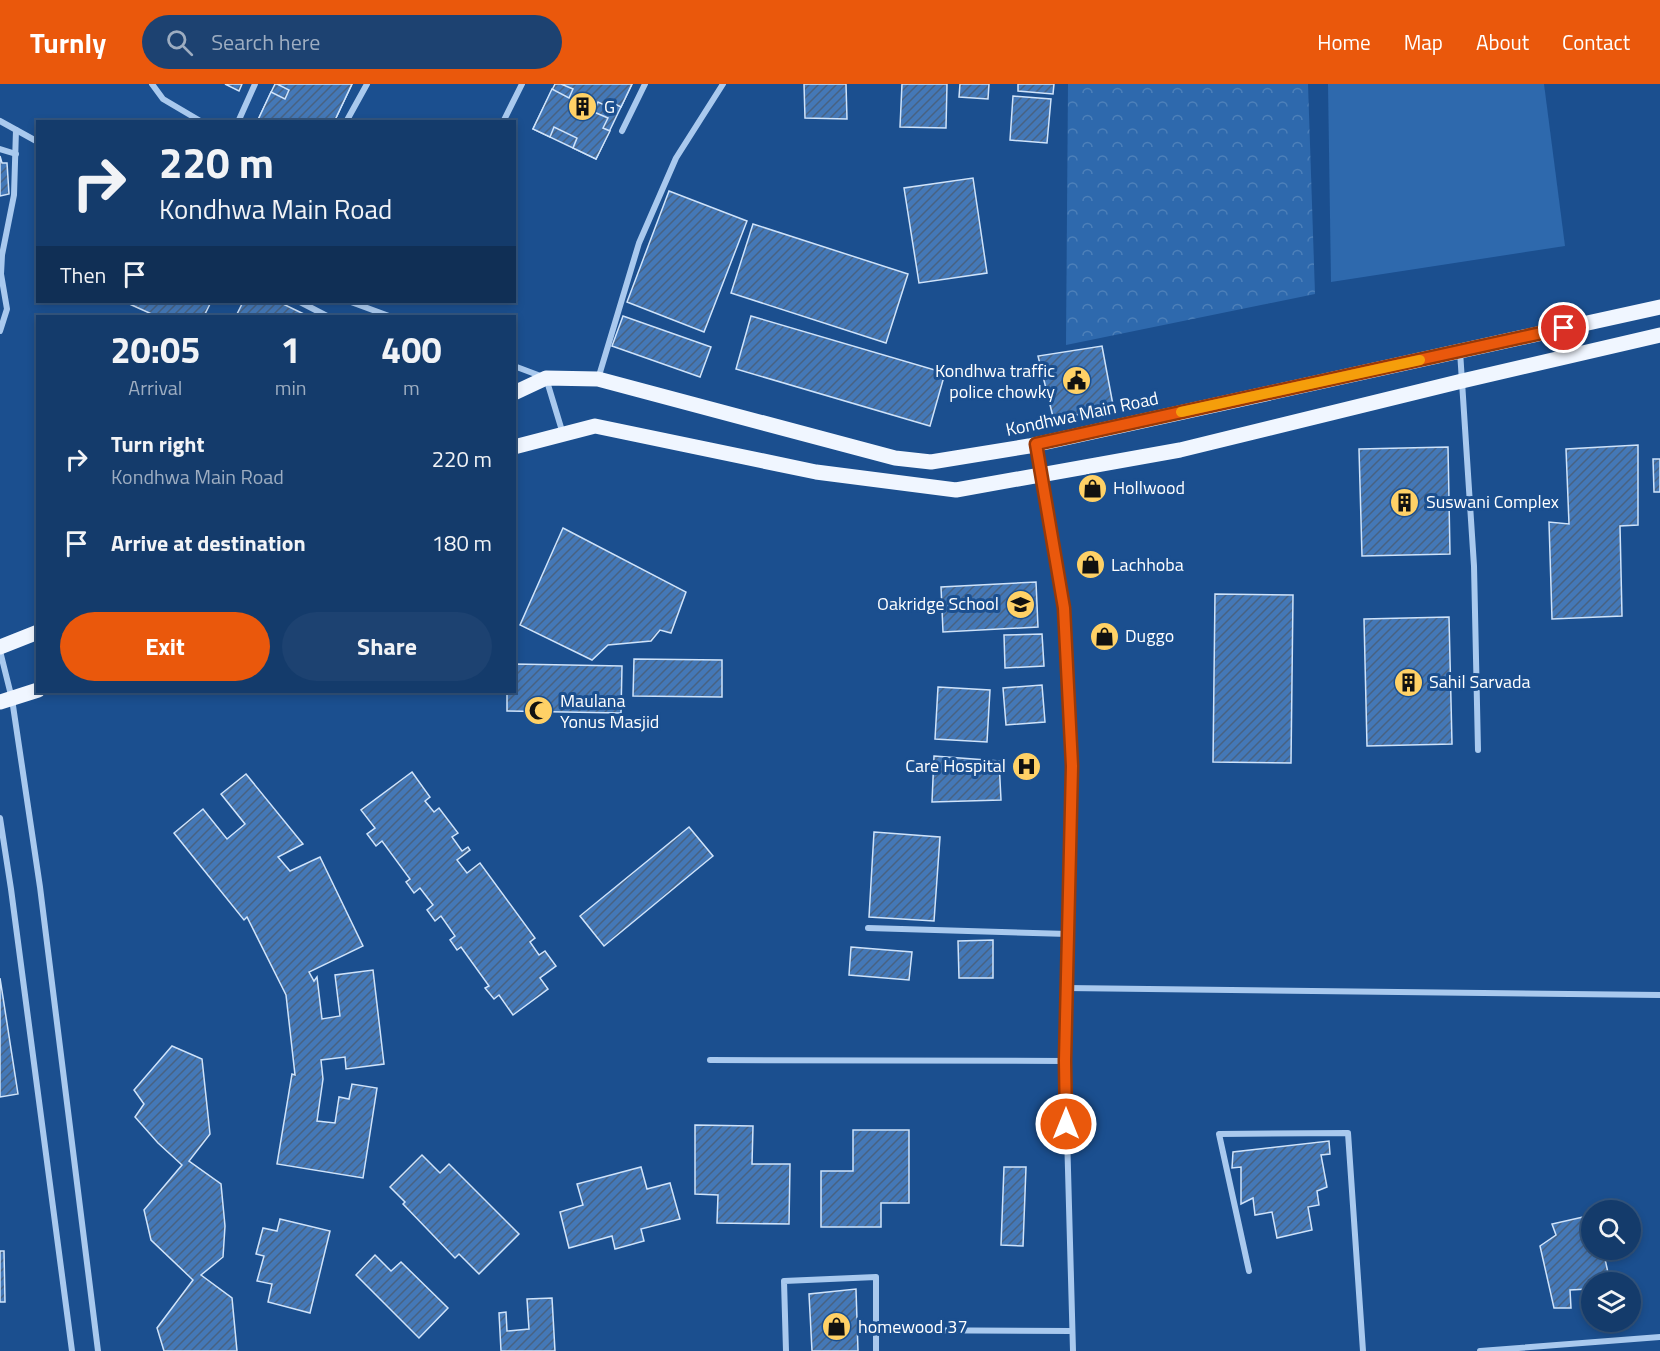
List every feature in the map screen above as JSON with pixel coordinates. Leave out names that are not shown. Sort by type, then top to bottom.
[{"type":"main road","name":"Kondhwa Main Road","points":[[516,392],[546,378],[598,379],[895,458],[931,462],[1036,444],[1660,307]]},
{"type":"main road","points":[[516,446],[595,426],[816,472],[956,490],[1180,450],[1660,334]]},
{"type":"main road","points":[[0,649],[36,633]]},
{"type":"main road","points":[[6,700],[36,691]]},
{"type":"street","points":[[152,84],[163,99],[199,120]]},
{"type":"street","points":[[239,120],[255,84]]},
{"type":"street","points":[[347,120],[367,84]]},
{"type":"street","points":[[504,120],[522,84]]},
{"type":"street","points":[[622,131],[645,84]]},
{"type":"street","points":[[598,379],[644,232],[676,158],[723,84]]},
{"type":"street","points":[[0,122],[36,141]]},
{"type":"street","points":[[0,331],[7,309],[1,274],[1,255],[14,195],[16,130]]},
{"type":"street","points":[[0,149],[16,154]]},
{"type":"street","points":[[302,303],[325,315]]},
{"type":"street","points":[[354,303],[386,315]]},
{"type":"street","points":[[1460,351],[1474,566],[1478,750]]},
{"type":"street","points":[[516,367],[546,378],[563,434]]},
{"type":"street","points":[[1036,444],[1064,608],[1072,766],[1065,1061],[1072,1351]]},
{"type":"street","points":[[0,649],[6,700],[44,922],[98,1351]]},
{"type":"street","points":[[0,818],[72,1351]]},
{"type":"street","points":[[868,928],[1068,934]]},
{"type":"street","points":[[1066,988],[1660,995]]},
{"type":"street","points":[[710,1060],[1065,1061]]},
{"type":"street","points":[[1249,1271],[1219,1134],[1348,1133],[1363,1351]]},
{"type":"street","points":[[786,1351],[784,1281],[876,1277],[876,1351]]},
{"type":"street","points":[[876,1330],[1072,1331]]},
{"type":"street","points":[[1480,1351],[1660,1337]]},
{"type":"green space","points":[[1068,84],[1308,84],[1315,294],[1066,345]]},
{"type":"green space","points":[[1328,84],[1544,84],[1565,246],[1331,282]]},
{"type":"building","points":[[225,84],[242,84],[239,91]]},
{"type":"building","points":[[275,84],[352,84],[335,120],[258,120]]},
{"type":"building","points":[[277,84],[352,84],[335,120],[258,120],[271,92],[285,99],[289,90]]},
{"type":"building","name":"G","points":[[555,84],[632,84],[596,159],[533,129]]},
{"type":"building","name":"G","points":[[561,84],[632,84],[621,107],[615,104],[613,109],[598,102],[594,112],[608,118],[603,128],[610,131],[596,159],[573,148],[577,138],[554,127],[550,137],[533,129],[552,89],[569,98],[573,89]]},
{"type":"building","points":[[804,84],[846,84],[847,119],[805,118]]},
{"type":"building","points":[[902,84],[947,84],[946,128],[900,127]]},
{"type":"building","points":[[960,84],[989,84],[988,99],[959,97]]},
{"type":"building","points":[[1018,84],[1054,84],[1053,94],[1018,91]]},
{"type":"building","points":[[1013,96],[1051,99],[1047,143],[1010,140]]},
{"type":"building","points":[[0,156],[2,163],[7,163],[9,194],[0,196]]},
{"type":"building","points":[[973,178],[987,273],[919,283],[904,188]]},
{"type":"building","points":[[669,191],[747,221],[704,332],[627,302]]},
{"type":"building","points":[[753,224],[908,274],[886,343],[731,293]]},
{"type":"building","points":[[127,303],[210,303],[204,315],[154,315]]},
{"type":"building","points":[[242,303],[281,303],[306,315],[236,315]]},
{"type":"building","points":[[623,316],[711,347],[700,377],[612,346]]},
{"type":"building","points":[[751,316],[945,373],[930,426],[736,369]]},
{"type":"building","name":"Kondhwa traffic police chowky","points":[[1102,346],[1113,405],[1054,421],[1038,356]]},
{"type":"building","points":[[1638,445],[1638,525],[1620,526],[1622,616],[1552,619],[1549,522],[1569,524],[1566,449]]},
{"type":"building","name":"Suswani Complex","points":[[1448,447],[1450,554],[1362,556],[1359,449]]},
{"type":"building","points":[[1653,459],[1660,459],[1660,492],[1654,492]]},
{"type":"building","points":[[563,528],[686,592],[671,633],[660,630],[651,641],[608,645],[592,660],[520,625]]},
{"type":"building","points":[[1036,582],[1038,627],[943,632],[941,587]]},
{"type":"building","points":[[1215,594],[1293,595],[1291,763],[1213,762]]},
{"type":"building","name":"Sahil Sarvada","points":[[1449,617],[1452,744],[1367,746],[1364,619]]},
{"type":"building","points":[[1042,634],[1044,666],[1005,668],[1004,635]]},
{"type":"building","points":[[634,659],[722,660],[722,697],[633,696]]},
{"type":"building","points":[[516,664],[622,666],[621,713],[507,711],[507,693],[516,693]]},
{"type":"building","points":[[1042,685],[1045,722],[1006,725],[1003,688]]},
{"type":"building","points":[[938,687],[990,690],[987,742],[935,739]]},
{"type":"building","points":[[934,756],[999,761],[1001,800],[932,802]]},
{"type":"building","points":[[412,772],[430,797],[425,801],[434,812],[439,808],[458,833],[452,837],[462,851],[468,847],[470,850],[457,860],[467,873],[480,863],[535,938],[530,942],[539,955],[545,951],[556,966],[540,978],[548,989],[513,1015],[499,995],[494,999],[485,988],[489,986],[461,947],[457,950],[450,940],[455,936],[441,916],[435,921],[427,910],[433,905],[420,888],[414,893],[406,882],[410,879],[382,841],[376,846],[367,834],[375,828],[361,810]]},
{"type":"building","points":[[246,774],[303,844],[278,857],[290,871],[320,857],[363,946],[309,972],[314,981],[317,977],[322,1019],[340,1016],[335,975],[373,970],[384,1064],[346,1069],[345,1057],[321,1060],[323,1079],[317,1121],[335,1123],[339,1097],[349,1099],[352,1084],[377,1088],[363,1178],[277,1164],[292,1074],[295,1075],[286,995],[247,917],[244,920],[174,833],[203,809],[227,839],[245,824],[221,794]]},
{"type":"building","points":[[689,827],[713,856],[604,946],[580,916]]},
{"type":"building","points":[[874,832],[940,837],[934,921],[869,917]]},
{"type":"building","points":[[993,940],[993,978],[959,978],[958,941]]},
{"type":"building","points":[[851,947],[912,952],[909,980],[849,975]]},
{"type":"building","points":[[0,978],[18,1094],[0,1097]]},
{"type":"building","points":[[172,1046],[202,1059],[210,1134],[189,1161],[221,1184],[225,1226],[223,1257],[201,1275],[232,1298],[237,1351],[164,1351],[157,1328],[193,1280],[151,1240],[144,1210],[182,1165],[135,1117],[144,1104],[134,1090]]},
{"type":"building","points":[[695,1125],[753,1126],[752,1164],[790,1164],[789,1224],[717,1223],[718,1195],[695,1194]]},
{"type":"building","points":[[853,1130],[909,1130],[909,1203],[881,1203],[881,1227],[821,1227],[821,1171],[853,1171]]},
{"type":"building","points":[[1329,1141],[1330,1154],[1321,1155],[1327,1187],[1317,1191],[1319,1205],[1308,1207],[1312,1230],[1277,1238],[1272,1212],[1255,1215],[1253,1198],[1241,1204],[1241,1167],[1232,1168],[1233,1152]]},
{"type":"building","points":[[422,1155],[440,1173],[449,1164],[519,1234],[479,1274],[459,1254],[455,1258],[403,1204],[405,1202],[390,1187]]},
{"type":"building","points":[[641,1167],[647,1189],[670,1183],[680,1219],[641,1229],[644,1241],[615,1249],[612,1236],[569,1248],[560,1212],[583,1205],[577,1184]]},
{"type":"building","points":[[1004,1167],[1026,1167],[1023,1246],[1001,1245]]},
{"type":"building","points":[[1581,1217],[1581,1260],[1605,1260],[1608,1272],[1581,1272],[1581,1289],[1570,1290],[1571,1308],[1554,1308],[1540,1246],[1556,1235],[1552,1224]]},
{"type":"building","points":[[280,1219],[330,1231],[310,1313],[268,1302],[272,1284],[257,1281],[264,1256],[256,1254],[263,1228],[277,1231]]},
{"type":"building","points":[[0,1251],[4,1251],[5,1302],[0,1302]]},
{"type":"building","points":[[375,1255],[391,1271],[401,1262],[448,1308],[419,1338],[356,1275]]},
{"type":"building","points":[[856,1289],[858,1351],[812,1351],[809,1294]]},
{"type":"building","points":[[552,1298],[555,1351],[501,1351],[499,1313],[506,1312],[507,1331],[529,1329],[527,1299]]},
{"type":"slow traffic","points":[[1181,412],[1420,360]]},
{"type":"place","name":"G","points":[[583,107]]},
{"type":"place","name":"Kondhwa traffic police chowky","points":[[1076,381]]},
{"type":"place","name":"Hollwood","points":[[1092,488]]},
{"type":"place","name":"Suswani Complex","points":[[1405,502]]},
{"type":"place","name":"Lachhoba","points":[[1090,565]]},
{"type":"place","name":"Oakridge School","points":[[1020,604]]},
{"type":"place","name":"Duggo","points":[[1104,636]]},
{"type":"place","name":"Sahil Sarvada","points":[[1408,682]]},
{"type":"place","name":"Maulana Yonus Masjid","points":[[539,711]]},
{"type":"place","name":"Care Hospital","points":[[1027,766]]},
{"type":"place","name":"homewood 37","points":[[837,1327]]},
{"type":"route","points":[[1066,1124],[1065,1061],[1072,766],[1064,608],[1036,444],[1564,328]]}]
